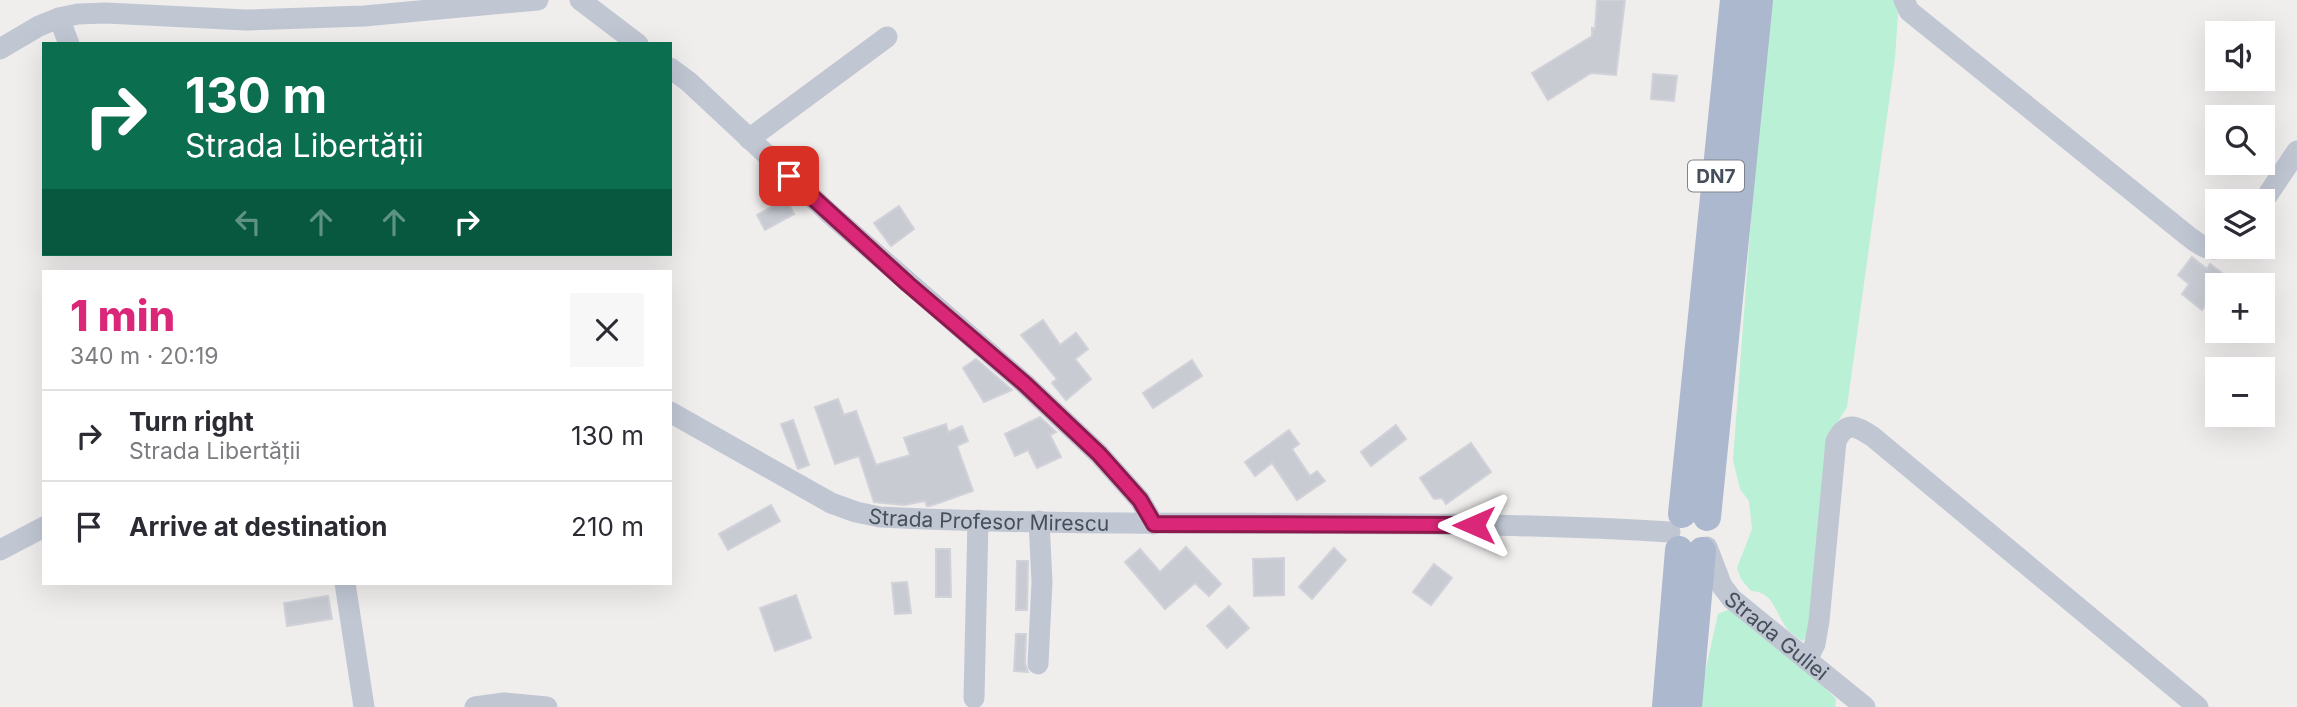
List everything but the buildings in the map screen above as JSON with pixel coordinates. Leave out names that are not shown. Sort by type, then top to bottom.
[{"type":"main road","name":"DN7","points":[[1688,707],[1691,535],[1734,0]]},
{"type":"main road","name":"DN7","points":[[1666,707],[1691,535],[1759,0]]},
{"type":"street","points":[[0,49],[38,26],[78,14],[246,20],[363,16],[538,0]]},
{"type":"street","points":[[580,0],[635,42]]},
{"type":"street","points":[[1904,0],[1909,11],[2205,248]]},
{"type":"street","points":[[59,18],[68,42]]},
{"type":"street","points":[[749,139],[887,37]]},
{"type":"street","points":[[672,69],[689,82],[839,222],[1025,384],[1099,454],[1140,500],[1154,524]]},
{"type":"street","points":[[2272,189],[2297,151]]},
{"type":"street","name":"Strada Profesor Mirescu","points":[[672,413],[831,503],[880,517],[1154,524],[1539,525],[1691,535]]},
{"type":"street","points":[[1807,660],[1815,644],[1819,621],[1836,441],[1841,431],[1848,426],[1858,428],[1873,437],[2198,707]]},
{"type":"street","points":[[974,698],[978,520]]},
{"type":"street","points":[[1038,664],[1042,582],[1039,521]]},
{"type":"street","points":[[0,550],[42,528]]},
{"type":"street","name":"Strada Guliei","points":[[1691,535],[1732,599],[1865,707]]},
{"type":"street","points":[[345,585],[364,707]]},
{"type":"street","points":[[475,707],[504,703],[547,707]]},
{"type":"green space","points":[[1772,0],[1899,0],[1895,58],[1847,407],[1827,435],[1811,632],[1808,638],[1802,641],[1788,630],[1765,595],[1751,591],[1741,579],[1737,568],[1752,529],[1749,501],[1740,489],[1733,460],[1759,113]]},
{"type":"green space","points":[[1730,609],[1801,664],[1836,699],[1835,707],[1700,707],[1718,614]]},
{"type":"route","points":[[789,176],[908,284],[1025,384],[1099,454],[1140,500],[1154,524],[1474,525]]}]
